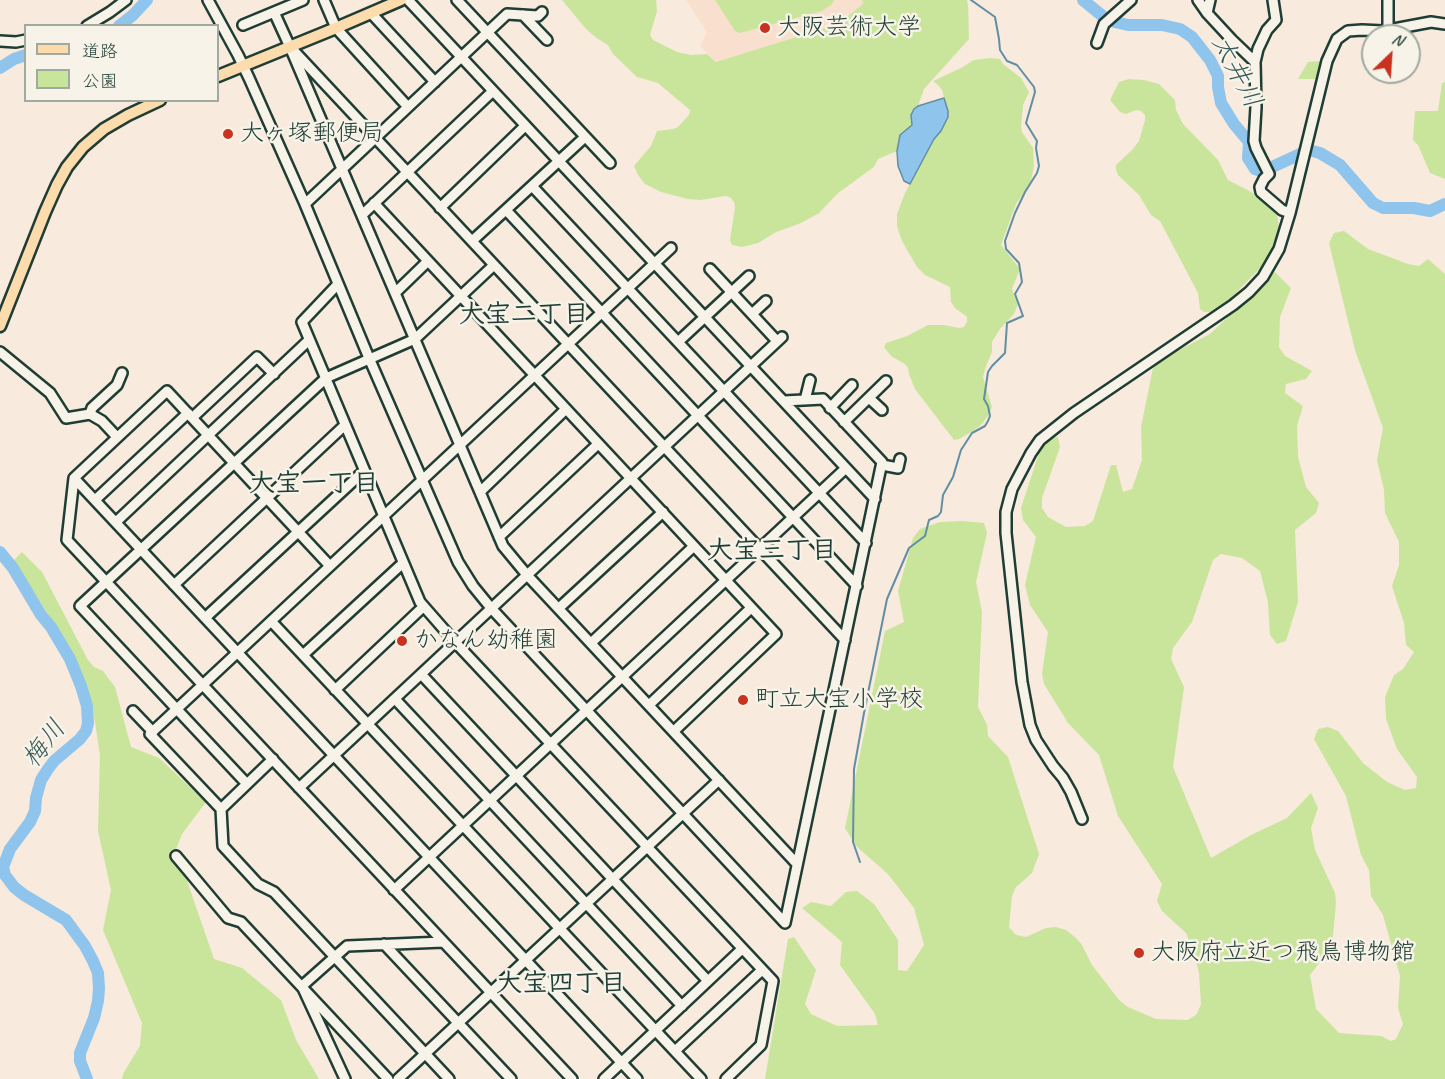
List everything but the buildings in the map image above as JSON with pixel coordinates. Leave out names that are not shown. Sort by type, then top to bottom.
[{"type":"main road","points":[[219,76],[401,0]]},
{"type":"main road","points":[[0,326],[53,194],[67,167],[83,147],[104,129],[156,102]]},
{"type":"street","points":[[90,24],[126,0]]},
{"type":"street","points":[[208,0],[243,65],[305,204],[422,481],[458,562],[473,586],[491,609],[785,923],[882,462],[823,399],[784,401]]},
{"type":"street","points":[[243,26],[303,0]]},
{"type":"street","points":[[324,0],[336,28],[408,107]]},
{"type":"street","points":[[408,0],[875,499]]},
{"type":"street","points":[[457,0],[610,163]]},
{"type":"street","points":[[1097,43],[1104,24],[1131,0]]},
{"type":"street","points":[[1198,0],[1232,40],[1255,62]]},
{"type":"street","points":[[1207,12],[1210,0]]},
{"type":"street","points":[[1273,0],[1276,20],[1267,30],[1255,62],[1254,141],[1267,170],[1260,187],[1261,192],[1282,210],[1290,213]]},
{"type":"street","points":[[1388,0],[1388,24]]},
{"type":"street","points":[[274,12],[508,554],[797,864]]},
{"type":"street","points":[[305,204],[507,14],[538,16],[542,12]]},
{"type":"street","points":[[371,13],[435,82]]},
{"type":"street","points":[[523,15],[547,40]]},
{"type":"street","points":[[1420,24],[1431,22],[1445,24]]},
{"type":"street","points":[[1082,819],[1064,778],[1036,740],[1030,725],[1022,682],[1006,534],[1006,512],[1012,489],[1040,441],[1074,413],[1180,342],[1249,292],[1263,277],[1279,249],[1290,213],[1327,61],[1337,39],[1348,31],[1361,31]]},
{"type":"street","points":[[0,41],[24,40]]},
{"type":"street","points":[[290,47],[845,640]]},
{"type":"street","points":[[362,215],[494,91]]},
{"type":"street","points":[[440,208],[525,126]]},
{"type":"street","points":[[472,241],[585,137]]},
{"type":"street","points":[[532,186],[866,543]]},
{"type":"street","points":[[374,203],[777,634],[674,731]]},
{"type":"street","points":[[506,210],[856,586]]},
{"type":"street","points":[[449,1079],[274,892],[258,884],[223,846],[221,809],[150,734],[671,248]]},
{"type":"street","points":[[395,293],[428,261]]},
{"type":"street","points":[[247,784],[80,606],[326,378],[415,339],[494,265]]},
{"type":"street","points":[[299,788],[779,339],[752,315],[710,269]]},
{"type":"street","points":[[678,342],[749,276]]},
{"type":"street","points":[[338,284],[302,322],[423,607],[773,981],[761,1046],[726,1079]]},
{"type":"street","points":[[752,315],[766,301]]},
{"type":"street","points":[[116,522],[309,340]]},
{"type":"street","points":[[0,352],[50,393],[63,416],[66,418],[90,414],[102,421],[117,437]]},
{"type":"street","points":[[95,500],[257,357],[274,374]]},
{"type":"street","points":[[90,414],[92,408],[117,385],[122,373]]},
{"type":"street","points":[[805,400],[810,380]]},
{"type":"street","points":[[844,422],[886,381]]},
{"type":"street","points":[[830,408],[852,386]]},
{"type":"street","points":[[330,566],[167,391],[74,478],[67,540],[572,1079]]},
{"type":"street","points":[[869,398],[882,410]]},
{"type":"street","points":[[480,492],[566,409]]},
{"type":"street","points":[[174,585],[345,425]]},
{"type":"street","points":[[499,537],[598,444]]},
{"type":"street","points":[[882,465],[898,468],[900,459]]},
{"type":"street","points":[[394,890],[846,468]]},
{"type":"street","points":[[205,618],[364,471]]},
{"type":"street","points":[[74,478],[637,1079]]},
{"type":"street","points":[[559,608],[663,512]]},
{"type":"street","points":[[591,643],[694,546]]},
{"type":"street","points":[[303,656],[403,563]]},
{"type":"street","points":[[335,690],[423,607]]},
{"type":"street","points":[[649,705],[752,608]]},
{"type":"street","points":[[271,621],[701,1079]]},
{"type":"street","points":[[421,674],[708,981]]},
{"type":"street","points":[[394,699],[682,1006]]},
{"type":"street","points":[[133,711],[153,732]]},
{"type":"street","points":[[221,809],[273,759]]},
{"type":"street","points":[[398,1079],[719,780]]},
{"type":"street","points":[[176,856],[228,918],[241,922],[388,1079]]},
{"type":"street","points":[[302,986],[347,946],[443,942]]},
{"type":"street","points":[[384,944],[510,1079]]},
{"type":"street","points":[[604,1079],[742,950]]},
{"type":"street","points":[[675,1052],[762,970]]},
{"type":"street","points":[[302,986],[345,1079]]},
{"type":"shaded area","name":"大阪芸術大学","points":[[686,0],[862,0],[864,4],[838,24],[716,62],[700,46],[707,32]]},
{"type":"green space","points":[[562,0],[656,0],[657,11],[650,35],[653,40],[677,52],[691,55],[707,54],[716,62],[838,24],[863,4],[862,0],[967,0],[969,39],[924,89],[918,106],[911,114],[912,125],[900,135],[897,151],[878,159],[874,167],[838,193],[819,213],[801,223],[776,232],[758,243],[742,247],[732,245],[730,240],[735,207],[731,198],[726,196],[700,200],[688,199],[661,192],[645,184],[638,175],[634,166],[651,146],[657,131],[678,127],[689,115],[690,110],[658,83],[637,77],[613,54],[608,45],[586,29]]},
{"type":"green space","points":[[715,0],[834,0],[822,11],[740,33],[735,31]]},
{"type":"green space","points":[[1000,59],[1021,78],[1029,92],[1023,105],[1021,127],[1033,148],[1034,166],[1031,181],[1016,204],[1001,245],[1020,269],[1012,289],[1018,304],[1014,314],[992,342],[992,352],[983,377],[992,407],[982,424],[954,440],[915,389],[905,364],[891,356],[884,347],[886,343],[907,336],[928,325],[959,328],[964,327],[967,322],[967,317],[951,302],[950,287],[925,275],[917,267],[902,241],[897,226],[897,214],[905,193],[934,139],[941,131],[948,111],[942,90],[933,81],[974,60]]},
{"type":"green space","points":[[1321,61],[1316,79],[1298,79],[1308,62]]},
{"type":"green space","points":[[1129,79],[1159,84],[1175,100],[1176,110],[1183,124],[1218,160],[1228,180],[1253,193],[1277,213],[1279,228],[1267,261],[1224,305],[1210,312],[1200,309],[1198,293],[1160,221],[1151,215],[1139,195],[1118,175],[1116,170],[1116,165],[1139,141],[1145,120],[1145,115],[1141,111],[1136,110],[1126,114],[1120,112],[1110,100],[1119,82]]},
{"type":"green space","points":[[1445,82],[1445,179],[1430,173],[1418,145],[1413,140],[1415,111],[1438,111],[1442,83]]},
{"type":"green space","points":[[1344,231],[1368,249],[1419,266],[1428,259],[1445,274],[1445,1079],[765,1079],[788,939],[794,937],[816,970],[805,1004],[811,1014],[837,1026],[878,1025],[875,1014],[840,965],[842,942],[802,908],[811,902],[831,906],[846,892],[857,891],[874,904],[898,940],[898,970],[907,971],[924,945],[914,908],[888,874],[856,846],[845,828],[885,631],[904,622],[898,591],[913,538],[920,529],[940,522],[984,523],[987,533],[976,582],[982,612],[978,707],[987,725],[988,736],[1008,757],[1039,854],[1032,873],[1016,887],[1012,896],[1009,927],[1016,935],[1026,937],[1046,928],[1056,927],[1066,930],[1082,945],[1092,965],[1119,1000],[1128,1007],[1156,1019],[1188,1020],[1197,1014],[1201,1004],[1199,973],[1186,933],[1162,911],[1157,901],[1162,884],[1118,816],[1099,755],[1068,723],[1044,684],[1042,674],[1048,632],[1030,605],[1025,585],[1036,537],[1023,520],[1021,508],[1041,447],[1048,439],[1058,437],[1060,447],[1042,498],[1042,508],[1048,517],[1066,527],[1085,526],[1093,521],[1111,465],[1116,465],[1123,492],[1132,489],[1142,460],[1141,427],[1154,363],[1210,334],[1275,272],[1291,288],[1280,317],[1279,347],[1285,356],[1312,371],[1306,379],[1286,384],[1285,393],[1303,406],[1297,426],[1298,457],[1306,487],[1319,503],[1316,513],[1295,530],[1298,602],[1286,641],[1277,644],[1270,635],[1268,603],[1260,571],[1242,558],[1221,554],[1213,560],[1192,622],[1173,648],[1171,659],[1184,687],[1173,767],[1211,858],[1287,818],[1311,793],[1318,808],[1311,828],[1315,850],[1335,893],[1336,903],[1332,946],[1310,975],[1316,1009],[1339,1033],[1381,1036],[1391,1041],[1396,1039],[1403,1024],[1398,1008],[1400,976],[1383,915],[1371,896],[1369,870],[1361,855],[1346,796],[1314,739],[1318,729],[1328,727],[1338,731],[1363,763],[1387,782],[1405,790],[1416,788],[1417,777],[1397,749],[1386,719],[1385,697],[1394,675],[1403,669],[1414,652],[1406,645],[1404,623],[1392,586],[1399,565],[1399,542],[1385,513],[1384,490],[1377,460],[1383,428],[1355,350],[1329,243],[1334,233]]},
{"type":"green space","points":[[22,552],[42,572],[88,660],[94,667],[103,671],[115,687],[131,747],[159,758],[206,802],[182,834],[173,857],[184,872],[214,959],[242,968],[281,1000],[296,1040],[319,1079],[122,1079],[140,1046],[142,1023],[103,930],[111,890],[98,831],[100,755],[92,703],[69,648],[14,560]]},
{"type":"water","points":[[944,98],[948,117],[910,184],[904,181],[898,166],[897,151],[900,135],[912,125],[911,115],[914,109]]},
{"type":"waterway","name":"梅川","points":[[122,24],[147,0]]},
{"type":"waterway","points":[[860,862],[853,842],[854,769],[887,599],[909,548],[925,536],[929,520],[941,512],[943,495],[953,477],[961,450],[972,433],[985,426],[988,421],[990,416],[984,399],[988,372],[1005,353],[1007,323],[1023,316],[1015,294],[1022,282],[1019,263],[1006,249],[1005,241],[1015,213],[1039,166],[1037,141],[1026,123],[1035,92],[1034,87],[1017,65],[1007,61],[1000,50],[995,17],[971,0]]},
{"type":"waterway","name":"太井川","points":[[1083,0],[1105,18],[1115,22],[1128,25],[1162,25],[1180,29],[1192,37],[1210,60],[1218,76],[1221,103],[1249,142],[1248,158],[1255,169],[1261,171],[1270,168],[1309,150],[1320,153],[1340,165],[1373,203],[1383,208],[1414,208],[1430,211],[1445,204]]},
{"type":"waterway","name":"梅川","points":[[0,68],[24,56]]},
{"type":"waterway","name":"梅川","points":[[0,552],[13,568],[70,659],[87,706],[86,731],[54,761],[41,780],[35,811],[30,822],[10,849],[3,867],[5,875],[14,887],[66,920],[85,946],[98,973],[98,1001],[80,1053],[80,1061],[87,1079]]},
{"type":"place","name":"大阪芸術大学","points":[[765,28]]},
{"type":"place","name":"大ヶ塚郵便局","points":[[228,134]]},
{"type":"place","name":"かなん幼稚園","points":[[402,641]]},
{"type":"place","name":"町立大宝小学校","points":[[743,700]]},
{"type":"place","name":"大阪府立近つ飛鳥博物館","points":[[1139,953]]},
{"type":"district","name":"大宝二丁目","points":[[524,315]]},
{"type":"district","name":"大宝一丁目","points":[[314,484]]},
{"type":"district","name":"大宝三丁目","points":[[772,551]]},
{"type":"district","name":"大宝四丁目","points":[[561,984]]}]
